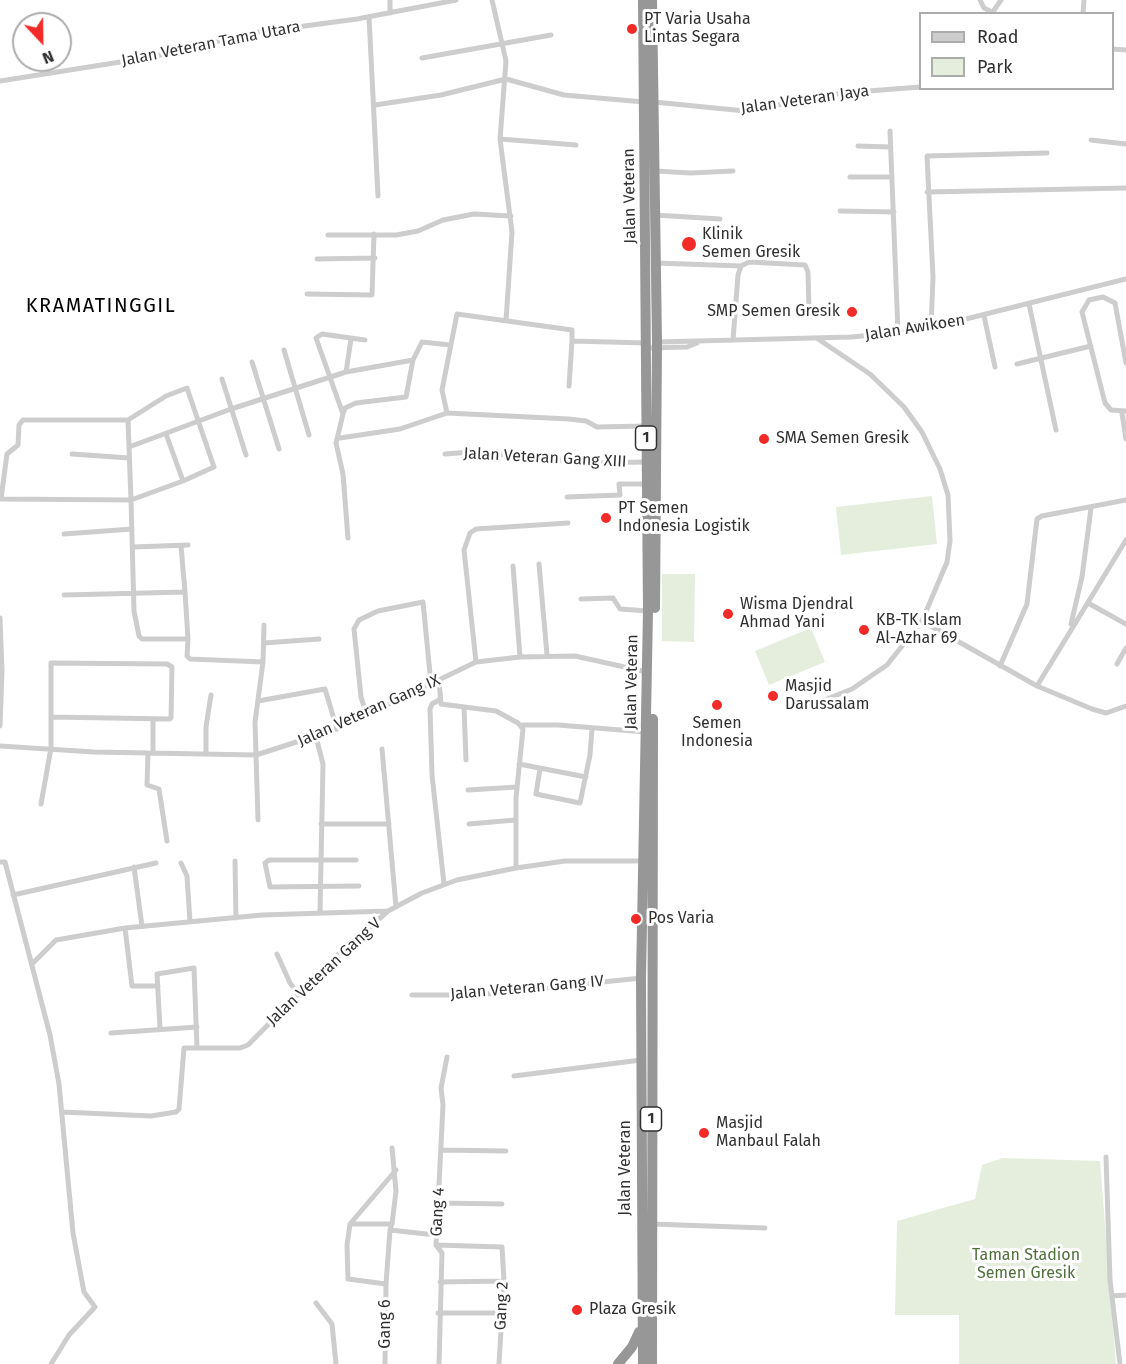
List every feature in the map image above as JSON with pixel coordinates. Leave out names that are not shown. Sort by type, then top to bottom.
[{"type":"highway","name":"Jalan Veteran","points":[[643,0],[655,171],[656,264],[645,462],[648,611],[643,861],[648,881]]},
{"type":"highway","name":"Jalan Veteran","points":[[652,0],[649,102],[652,345],[647,919],[652,1364]]},
{"type":"highway","name":"Jalan Veteran","points":[[643,1364],[640,1329],[641,978],[647,919]]},
{"type":"highway","points":[[618,1364],[632,1347],[640,1329]]},
{"type":"street","points":[[390,0],[390,13]]},
{"type":"street","name":"Jalan Veteran Tama Utara","points":[[0,81],[152,57],[252,33],[369,17],[456,0]]},
{"type":"street","points":[[492,0],[502,43],[506,80],[500,139],[511,216],[506,320]]},
{"type":"street","points":[[980,0],[984,8],[992,12]]},
{"type":"street","points":[[369,17],[378,196]]},
{"type":"street","points":[[422,58],[551,35]]},
{"type":"street","points":[[375,105],[441,95],[506,80]]},
{"type":"street","name":"Jalan Veteran Jaya","points":[[506,80],[564,95],[745,111],[843,93],[919,87]]},
{"type":"street","points":[[890,131],[898,332]]},
{"type":"street","points":[[500,139],[576,145]]},
{"type":"street","points":[[1091,140],[1126,144]]},
{"type":"street","points":[[858,146],[891,147]]},
{"type":"street","points":[[932,328],[933,278],[926,157],[929,154],[1047,153]]},
{"type":"street","points":[[655,171],[691,173],[733,171]]},
{"type":"street","points":[[850,177],[892,177]]},
{"type":"street","points":[[927,192],[1126,188]]},
{"type":"street","points":[[840,211],[894,212]]},
{"type":"street","points":[[327,235],[418,231],[443,220],[474,214],[511,216]]},
{"type":"street","points":[[655,214],[720,219]]},
{"type":"street","points":[[307,294],[372,294],[374,234]]},
{"type":"street","points":[[316,259],[375,258]]},
{"type":"street","points":[[656,264],[741,266],[749,262],[805,266],[808,272],[809,309]]},
{"type":"street","points":[[733,340],[741,266]]},
{"type":"street","name":"Jalan Awikoen","points":[[572,341],[652,345],[898,332],[932,328],[984,316],[1126,279]]},
{"type":"street","points":[[1091,288],[1094,298]]},
{"type":"street","points":[[1126,363],[1124,339],[1115,303],[1108,297],[1094,298],[1082,309],[1105,403],[1111,410],[1124,412],[1126,435]]},
{"type":"street","points":[[1029,304],[1056,430]]},
{"type":"street","points":[[447,413],[442,390],[455,316],[459,314],[572,330],[569,386]]},
{"type":"street","points":[[984,316],[995,367]]},
{"type":"street","points":[[343,414],[317,336],[322,334],[365,340]]},
{"type":"street","points":[[807,707],[852,689],[887,665],[922,621],[941,581],[948,552],[948,495],[940,469],[922,432],[904,407],[870,374],[817,338]]},
{"type":"street","points":[[346,372],[351,339]]},
{"type":"street","points":[[348,538],[343,474],[336,442],[339,438],[345,408],[356,403],[406,397],[413,360],[419,343],[450,345]]},
{"type":"street","points":[[1017,364],[1091,346]]},
{"type":"street","points":[[284,350],[309,435]]},
{"type":"street","points":[[129,447],[231,409],[297,390],[346,372],[413,360]]},
{"type":"street","points":[[252,362],[279,449]]},
{"type":"street","points":[[222,379],[246,455]]},
{"type":"street","points":[[187,388],[200,420],[214,467],[131,500],[4,500],[1,496],[7,454],[18,445],[19,425],[23,420],[128,420],[165,396],[187,388]]},
{"type":"street","points":[[339,438],[400,429],[447,413],[560,418],[586,421],[597,427],[646,426]]},
{"type":"street","points":[[128,420],[136,625],[140,638],[188,639]]},
{"type":"street","points":[[166,434],[183,481]]},
{"type":"street","name":"Jalan Veteran Gang XIII","points":[[445,454],[495,453],[594,463],[645,462]]},
{"type":"street","points":[[72,454],[129,458]]},
{"type":"street","points":[[567,497],[620,495],[619,484],[646,484]]},
{"type":"street","points":[[1000,666],[1027,604],[1037,519],[1042,516],[1126,500]]},
{"type":"street","points":[[1069,630],[1082,577],[1090,508]]},
{"type":"street","points":[[476,662],[464,550],[470,533],[476,529],[568,523]]},
{"type":"street","points":[[64,534],[132,530]]},
{"type":"street","points":[[1037,686],[1069,630],[1126,540]]},
{"type":"street","points":[[133,547],[188,545]]},
{"type":"street","points":[[181,546],[188,639],[187,656],[190,659],[263,662]]},
{"type":"street","points":[[539,564],[547,655]]},
{"type":"street","points":[[513,566],[520,657]]},
{"type":"street","points":[[64,594],[185,592]]},
{"type":"street","points":[[581,599],[613,598],[620,609],[648,611]]},
{"type":"street","points":[[367,716],[362,697],[354,629],[359,620],[378,612],[423,602],[431,684]]},
{"type":"street","points":[[1088,603],[1126,624]]},
{"type":"street","points":[[0,618],[2,671],[0,726]]},
{"type":"street","points":[[922,621],[1037,686],[1092,709],[1106,712],[1126,706]]},
{"type":"street","points":[[258,820],[255,723],[263,662],[264,625]]},
{"type":"street","points":[[264,643],[319,639]]},
{"type":"street","points":[[1117,664],[1126,648]]},
{"type":"street","name":"Jalan Veteran Gang IX","points":[[0,746],[256,755],[337,729],[476,662],[547,655],[586,657],[647,672]]},
{"type":"street","points":[[41,804],[51,748],[50,665],[52,662],[167,664],[172,667],[171,718],[51,717]]},
{"type":"street","points":[[439,680],[441,704],[496,711],[522,725],[558,725],[646,732]]},
{"type":"street","points":[[258,701],[325,689],[337,729]]},
{"type":"street","points":[[206,754],[206,726],[212,695]]},
{"type":"street","points":[[439,700],[430,706],[430,720],[432,775],[444,884]]},
{"type":"street","points":[[464,707],[466,760]]},
{"type":"street","points":[[153,719],[147,785],[159,789],[166,841]]},
{"type":"street","points":[[516,868],[515,820],[524,734],[522,725]]},
{"type":"street","points":[[540,769],[536,794],[576,804],[582,800],[592,729]]},
{"type":"street","points":[[316,737],[323,764],[320,912]]},
{"type":"street","points":[[382,749],[396,907]]},
{"type":"street","points":[[519,765],[586,777]]},
{"type":"street","points":[[468,790],[517,787]]},
{"type":"street","points":[[469,824],[515,820]]},
{"type":"street","points":[[321,824],[389,824]]},
{"type":"street","points":[[356,860],[265,862],[270,887],[359,886]]},
{"type":"street","points":[[235,861],[236,918]]},
{"type":"street","name":"Jalan Veteran Gang V","points":[[197,1048],[248,1046],[298,993],[388,911],[444,884],[516,868],[565,861],[643,861]]},
{"type":"street","points":[[0,862],[4,862],[50,1035],[62,1112],[73,1233],[84,1292],[95,1306],[69,1335],[51,1364]]},
{"type":"street","points":[[13,895],[156,862]]},
{"type":"street","points":[[181,863],[187,876],[190,922]]},
{"type":"street","points":[[134,867],[142,926]]},
{"type":"street","points":[[32,964],[54,941],[125,928],[320,912],[388,911]]},
{"type":"street","points":[[125,928],[132,987],[158,986]]},
{"type":"street","points":[[277,954],[290,983],[298,993]]},
{"type":"street","points":[[62,1112],[152,1116],[176,1112],[179,1109],[183,1049],[197,1048],[196,970],[157,974],[160,1028]]},
{"type":"street","name":"Jalan Veteran Gang IV","points":[[412,995],[478,995],[641,978]]},
{"type":"street","points":[[111,1033],[197,1027]]},
{"type":"street","name":"Gang 4","points":[[439,1364],[438,1313],[442,1252],[436,1245],[436,1235],[441,1150],[441,1088],[447,1057]]},
{"type":"street","points":[[514,1076],[641,1060]]},
{"type":"street","name":"Gang 6","points":[[386,1364],[386,1284],[396,1170],[392,1148]]},
{"type":"street","points":[[441,1150],[506,1151]]},
{"type":"street","points":[[1106,1157],[1112,1296],[1122,1362]]},
{"type":"street","points":[[386,1284],[347,1278],[350,1224],[396,1170]]},
{"type":"street","points":[[439,1203],[502,1204]]},
{"type":"street","points":[[350,1224],[391,1227],[436,1235]]},
{"type":"street","points":[[651,1224],[765,1228]]},
{"type":"street","name":"Gang 2","points":[[436,1245],[502,1247],[504,1281],[499,1364]]},
{"type":"street","points":[[440,1282],[504,1281]]},
{"type":"street","points":[[1112,1296],[1126,1295]]},
{"type":"street","points":[[316,1303],[332,1323],[336,1364]]},
{"type":"street","points":[[438,1313],[502,1313]]},
{"type":"green space","points":[[932,496],[937,544],[841,555],[836,507]]},
{"type":"green space","points":[[662,574],[695,574],[694,642],[662,641]]},
{"type":"green space","points":[[811,628],[825,662],[769,685],[755,651]]},
{"type":"green space","name":"Taman Stadion Semen Gresik","points":[[1003,1158],[1100,1161],[1116,1364],[959,1364],[959,1315],[895,1315],[897,1221],[975,1199],[982,1165]]},
{"type":"place","name":"PT Varia Usaha Lintas Segara","points":[[632,29]]},
{"type":"place","name":"Klinik Semen Gresik","points":[[689,244]]},
{"type":"place","name":"SMP Semen Gresik","points":[[852,312]]},
{"type":"place","name":"SMA Semen Gresik","points":[[764,439]]},
{"type":"place","name":"PT Semen Indonesia Logistik","points":[[606,518]]},
{"type":"place","name":"Wisma Djendral Ahmad Yani","points":[[728,614]]},
{"type":"place","name":"KB-TK Islam Al-Azhar 69","points":[[864,630]]},
{"type":"place","name":"Masjid Darussalam","points":[[773,696]]},
{"type":"place","name":"Semen Indonesia","points":[[717,705]]},
{"type":"place","name":"Pos Varia","points":[[636,919]]},
{"type":"place","name":"Masjid Manbaul Falah","points":[[704,1133]]},
{"type":"place","name":"Plaza Gresik","points":[[577,1310]]},
{"type":"district","name":"KRAMATINGGIL","points":[[101,306]]}]
